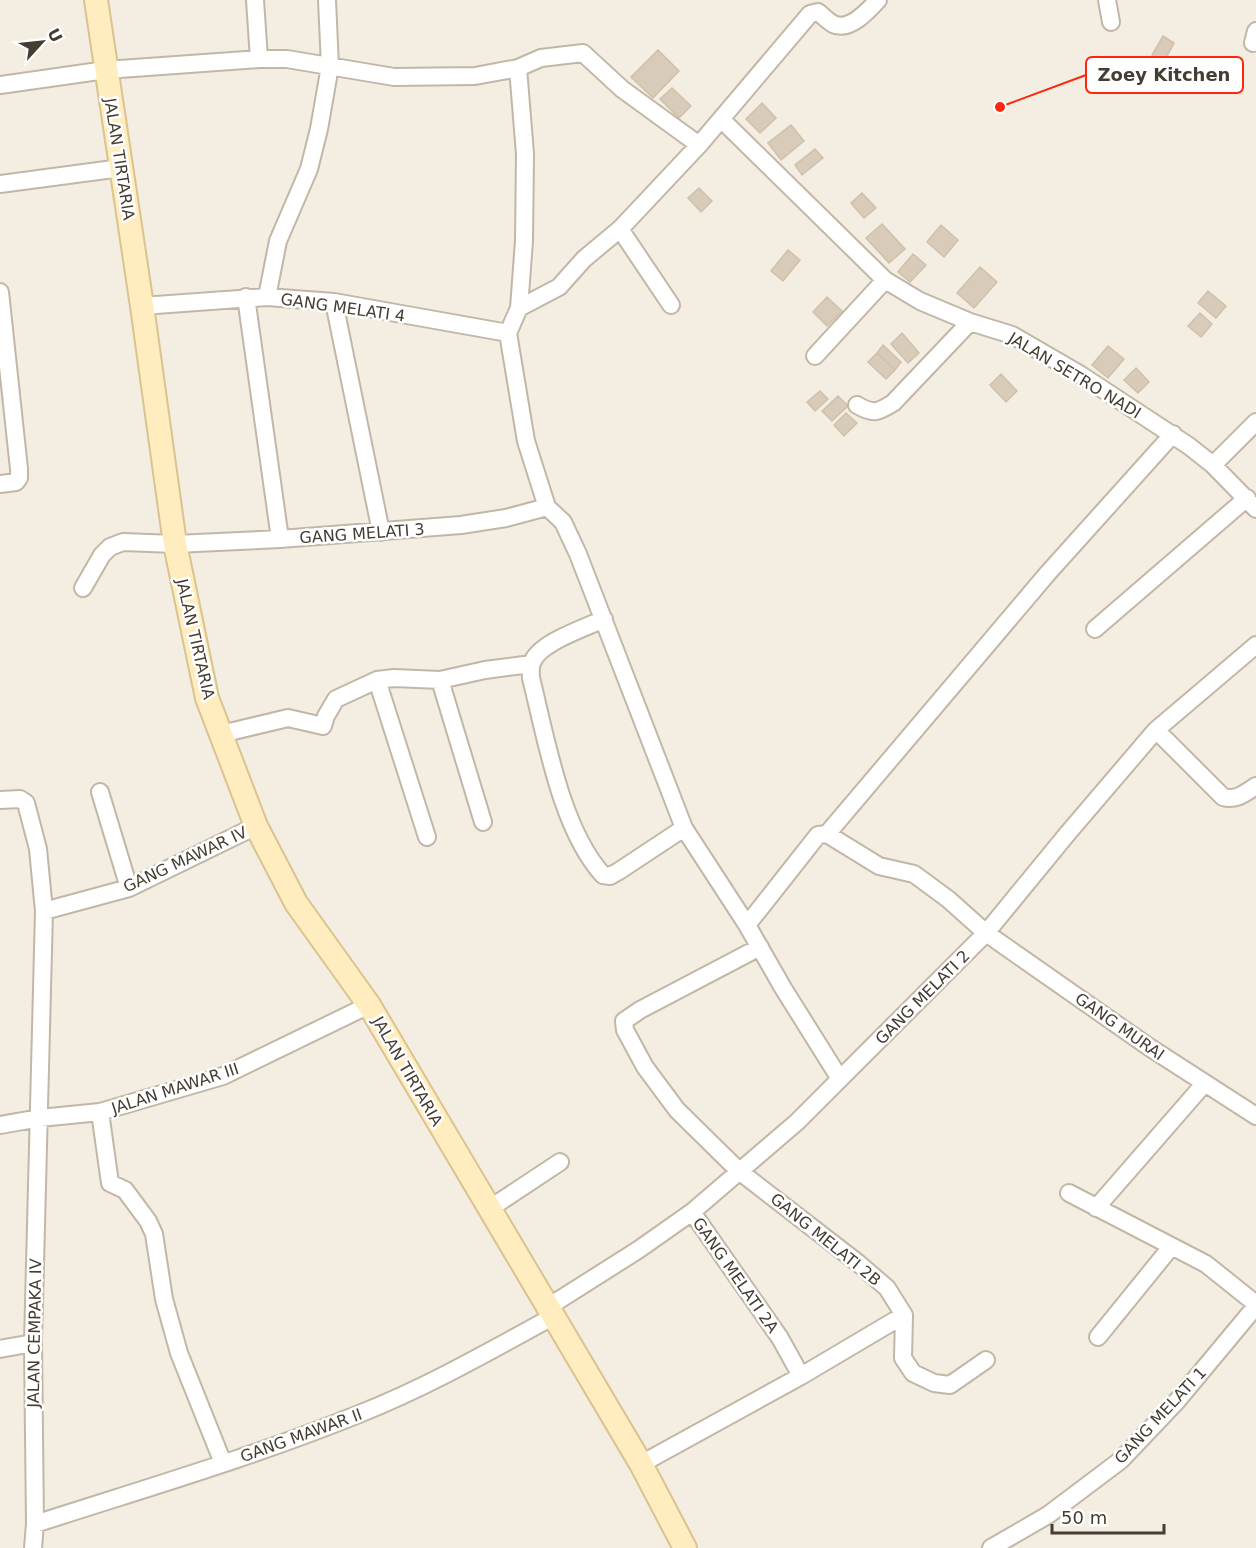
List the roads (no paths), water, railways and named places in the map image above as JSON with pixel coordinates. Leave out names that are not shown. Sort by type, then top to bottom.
[{"type":"street","name":"JALAN TIRTARIA","points":[[96,0],[175,544],[207,698],[256,826],[296,903],[369,1005],[641,1464],[685,1548]]},
{"type":"street","points":[[255,0],[259,59]]},
{"type":"street","points":[[267,297],[278,241],[309,169],[319,129],[330,66],[327,0]]},
{"type":"street","points":[[519,308],[559,287],[584,259],[620,229],[699,145],[810,14],[818,12],[834,25],[843,26],[854,22],[878,0]]},
{"type":"street","points":[[1107,0],[1111,22]]},
{"type":"street","points":[[0,84],[106,70],[259,59],[287,59],[394,76],[475,76],[518,68],[541,58],[583,52],[622,89],[699,145]]},
{"type":"street","points":[[518,68],[525,154],[524,241],[519,308],[508,333],[526,441],[547,507],[562,522],[578,554],[684,828],[747,925],[840,1079]]},
{"type":"street","name":"JALAN SETRO NADI","points":[[721,119],[885,280],[920,301],[1012,335],[1081,375],[1173,434],[1213,465],[1251,503]]},
{"type":"street","points":[[0,183],[122,168]]},
{"type":"street","points":[[620,229],[671,305]]},
{"type":"street","points":[[815,356],[885,280]]},
{"type":"street","points":[[0,292],[19,469],[16,482],[0,484]]},
{"type":"street","points":[[246,297],[280,539]]},
{"type":"street","name":"GANG MELATI 4","points":[[142,306],[267,297],[334,302],[508,333]]},
{"type":"street","points":[[334,302],[381,532]]},
{"type":"street","points":[[857,405],[867,411],[877,412],[893,404],[970,321]]},
{"type":"street","points":[[1213,465],[1256,422]]},
{"type":"street","points":[[747,925],[818,835],[827,834],[1048,573],[1173,434]]},
{"type":"street","points":[[1095,629],[1251,503]]},
{"type":"street","name":"GANG MELATI 3","points":[[83,588],[102,555],[112,546],[123,542],[175,544],[381,532],[472,524],[547,507]]},
{"type":"street","points":[[604,619],[550,644],[537,654],[531,664],[531,678],[562,798],[584,849],[603,875],[610,876],[684,828]]},
{"type":"street","name":"GANG MELATI 2","points":[[551,1311],[692,1212],[797,1122],[986,933],[1156,730],[1256,645]]},
{"type":"street","points":[[221,734],[288,718],[323,726],[336,699],[377,680],[394,678],[440,680],[485,670],[531,664]]},
{"type":"street","points":[[377,680],[427,837]]},
{"type":"street","points":[[440,680],[483,822]]},
{"type":"street","points":[[1156,730],[1223,797],[1230,799],[1239,797],[1256,786]]},
{"type":"street","points":[[100,792],[129,888]]},
{"type":"street","name":"JALAN CEMPAKA IV","points":[[0,801],[26,802],[38,849],[44,911],[33,1343],[35,1524],[33,1548]]},
{"type":"street","name":"GANG MAWAR IV","points":[[44,911],[129,888],[256,826]]},
{"type":"street","name":"GANG MURAI","points":[[827,834],[879,866],[914,874],[948,899],[986,933],[1204,1084],[1256,1116]]},
{"type":"street","name":"GANG MELATI 2B","points":[[760,947],[640,1010],[624,1022],[625,1030],[645,1067],[677,1110],[739,1171],[887,1288],[904,1315]]},
{"type":"street","name":"JALAN MAWAR III","points":[[0,1125],[100,1112],[223,1076],[369,1005]]},
{"type":"street","points":[[1096,1208],[1204,1084]]},
{"type":"street","points":[[100,1112],[110,1183],[125,1191],[148,1221],[154,1234],[164,1299],[179,1353],[223,1463]]},
{"type":"street","points":[[489,1209],[560,1162]]},
{"type":"street","points":[[1069,1193],[1171,1248],[1206,1264],[1256,1305]]},
{"type":"street","name":"GANG MELATI 2A","points":[[692,1212],[780,1338],[801,1376]]},
{"type":"street","points":[[1098,1337],[1171,1248]]},
{"type":"street","name":"GANG MELATI 1","points":[[991,1548],[1048,1515],[1121,1460],[1176,1401],[1256,1305]]},
{"type":"street","name":"GANG MAWAR II","points":[[35,1524],[223,1463],[369,1410],[455,1371],[551,1311]]},
{"type":"street","points":[[904,1315],[903,1358],[913,1373],[934,1383],[950,1385],[986,1360]]},
{"type":"street","points":[[641,1464],[801,1376],[904,1315]]},
{"type":"street","points":[[0,1348],[33,1343]]},
{"type":"place","name":"Zoey Kitchen","points":[[1000,107]]}]
